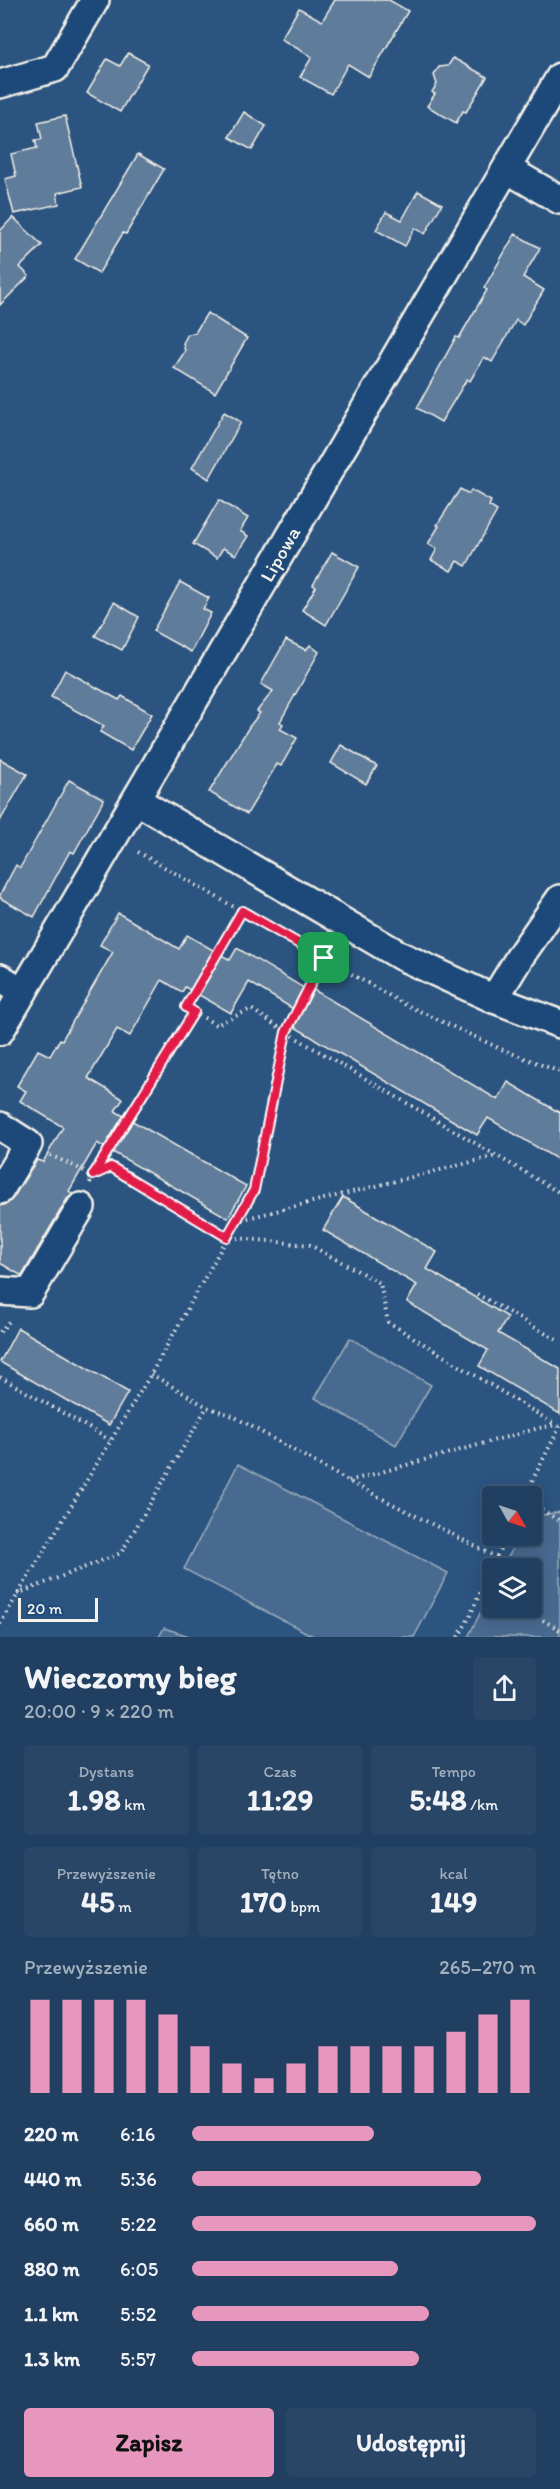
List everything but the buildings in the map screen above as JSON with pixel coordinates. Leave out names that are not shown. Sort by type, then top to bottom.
[{"type":"street","points":[[0,84],[55,68],[95,0]]},
{"type":"street","name":"Lipowa","points":[[0,1031],[11,985],[136,800],[560,77]]},
{"type":"street","points":[[507,169],[560,201]]},
{"type":"street","points":[[136,800],[401,956],[494,999],[560,1024]]},
{"type":"street","points":[[494,999],[520,955],[560,899]]},
{"type":"street","points":[[0,1126],[28,1144],[0,1190]]},
{"type":"street","points":[[0,1291],[30,1293],[81,1207]]},
{"type":"path","points":[[138,852],[402,1003],[501,1049],[560,1072]]},
{"type":"path","points":[[242,911],[186,1007],[216,1025],[251,1009],[286,1032],[560,1193]]},
{"type":"path","points":[[0,1624],[151,1374],[254,1190],[286,1032],[324,958]]},
{"type":"path","points":[[81,1207],[93,1175],[194,1012]]},
{"type":"path","points":[[28,1144],[93,1175],[111,1167],[227,1237],[310,1245],[380,1283],[388,1322],[558,1426]]},
{"type":"path","points":[[236,1221],[496,1156]]},
{"type":"path","points":[[477,1294],[560,1342]]},
{"type":"path","points":[[151,1374],[207,1407],[233,1416],[348,1481],[496,1557]]},
{"type":"path","points":[[0,1377],[110,1440]]},
{"type":"path","points":[[17,1594],[121,1553],[207,1407]]},
{"type":"path","points":[[348,1481],[558,1426]]},
{"type":"path","points":[[529,1486],[558,1426]]},
{"type":"path","points":[[542,1510],[560,1521]]},
{"type":"path","points":[[458,1637],[501,1546]]},
{"type":"path","points":[[539,1618],[560,1630]]},
{"type":"shaded area","points":[[350,1338],[431,1385],[396,1445],[315,1398]]},
{"type":"shaded area","points":[[238,1464],[448,1573],[414,1637],[315,1637],[184,1569]]},
{"type":"shaded area","points":[[560,1512],[560,1637],[468,1637],[482,1610],[482,1618],[542,1618],[542,1558],[508,1558],[514,1546],[542,1546],[542,1515]]},
{"type":"shaded area","points":[[164,1628],[192,1637],[159,1637]]},
{"type":"route","points":[[242,911],[324,958],[286,1032],[254,1190],[227,1237],[111,1167],[93,1175],[194,1012],[186,1007],[242,911]]}]
